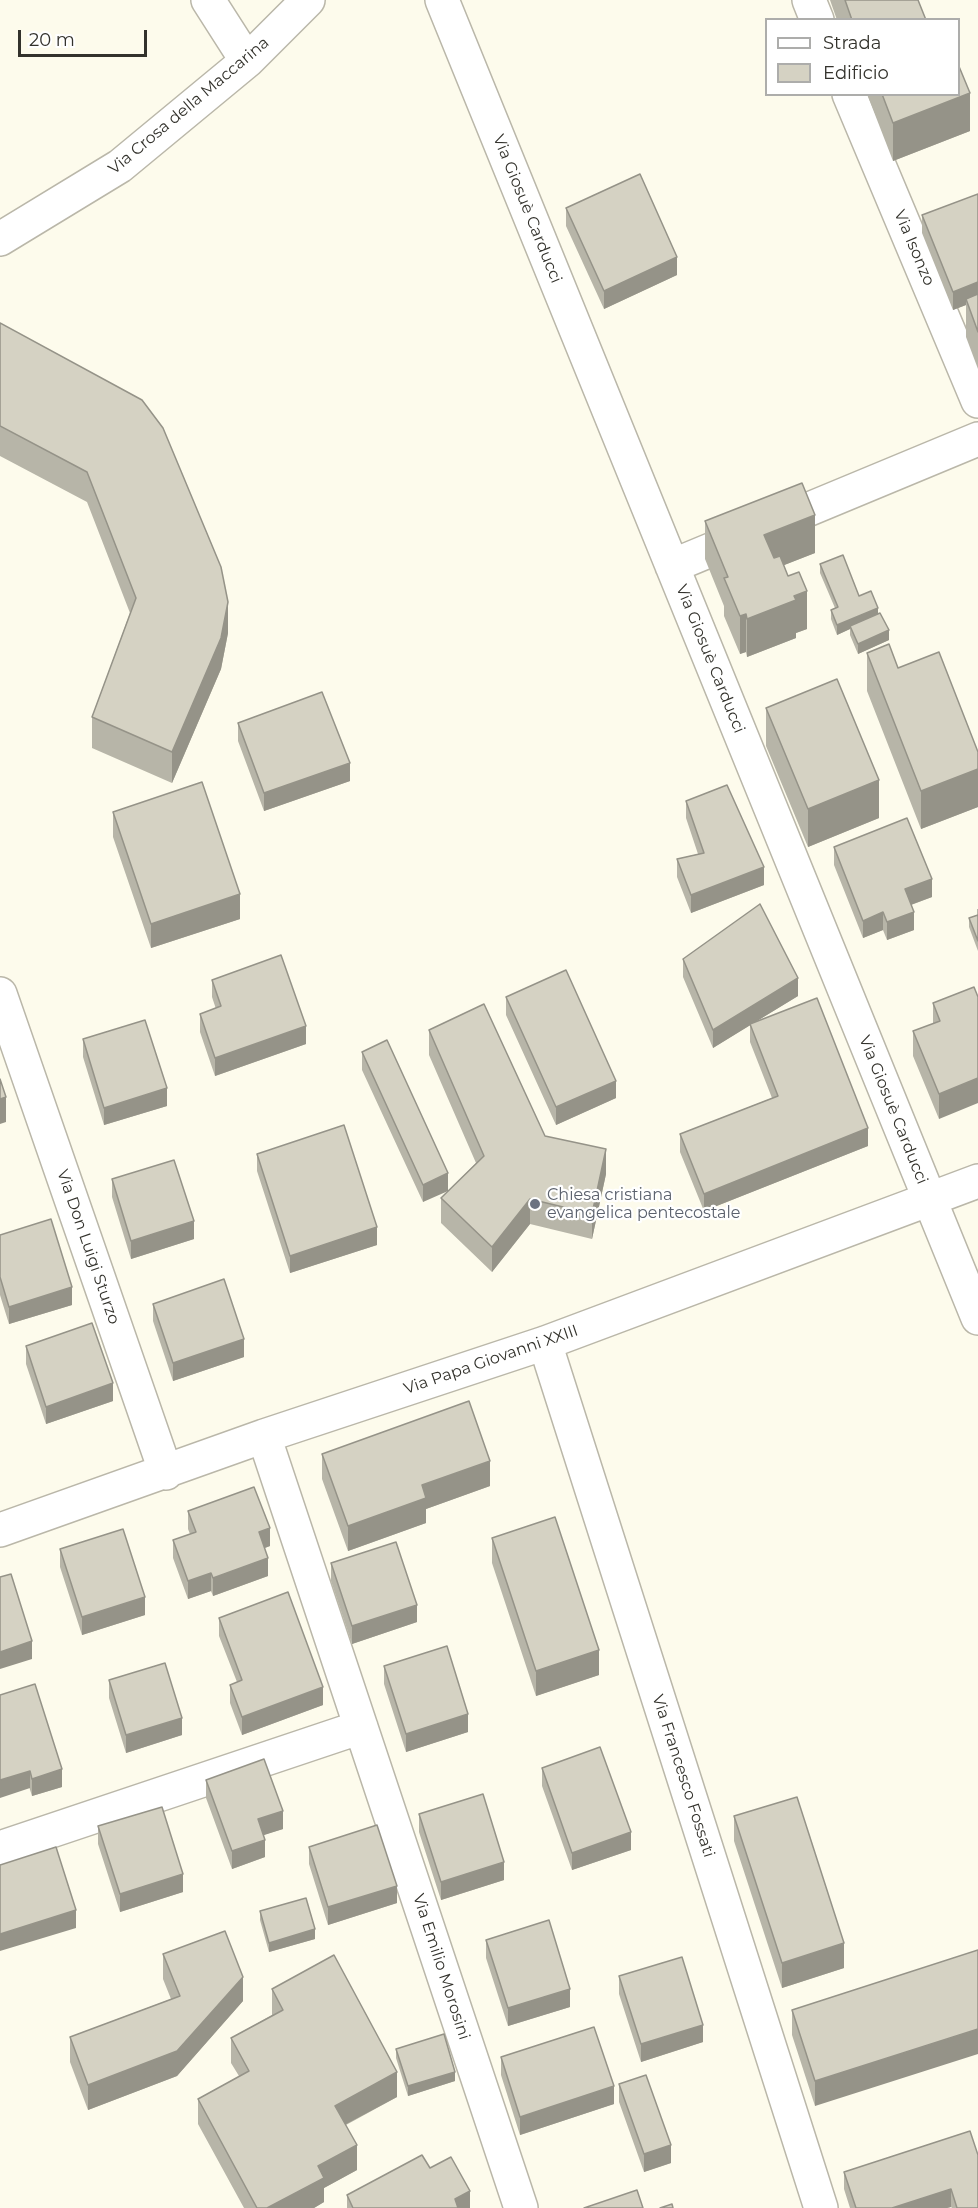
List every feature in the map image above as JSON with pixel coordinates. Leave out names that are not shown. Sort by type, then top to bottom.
[{"type":"street","points":[[208,0],[247,61]]},
{"type":"street","name":"Via Crosa della Maccarina","points":[[0,239],[120,166],[247,61],[308,0]]},
{"type":"street","name":"Via Giosuè Carducci","points":[[442,0],[978,1318]]},
{"type":"street","points":[[809,0],[816,18]]},
{"type":"street","name":"Via Isonzo","points":[[850,96],[978,401]]},
{"type":"street","points":[[672,566],[978,439]]},
{"type":"street","name":"Via Don Luigi Sturzo","points":[[3,1013],[166,1473]]},
{"type":"street","name":"Via Papa Giovanni XXIII","points":[[0,1530],[166,1473],[264,1436],[545,1343],[978,1181]]},
{"type":"street","name":"Via Francesco Fossati","points":[[545,1343],[821,2208]]},
{"type":"street","name":"Via Emilio Morosini","points":[[264,1436],[521,2208]]},
{"type":"street","points":[[0,1848],[361,1726]]},
{"type":"building","points":[[845,0],[918,0],[925,18],[851,18]]},
{"type":"building","points":[[960,69],[970,93],[893,123],[883,96],[960,96]]},
{"type":"building","points":[[640,174],[677,257],[604,291],[566,208]]},
{"type":"building","points":[[978,194],[978,282],[953,292],[922,215]]},
{"type":"building","points":[[978,294],[978,332],[966,299]]},
{"type":"building","points":[[0,323],[142,400],[163,428],[221,567],[228,602],[221,638],[172,752],[92,717],[136,598],[87,472],[0,426]]},
{"type":"building","points":[[802,483],[815,515],[764,535],[774,558],[780,556],[788,576],[799,572],[807,591],[794,596],[796,600],[747,619],[746,614],[740,616],[724,578],[728,577],[705,521]]},
{"type":"building","points":[[843,555],[859,596],[871,591],[878,608],[837,625],[831,610],[838,607],[820,564]]},
{"type":"building","points":[[880,613],[889,630],[858,644],[850,626]]},
{"type":"building","points":[[889,644],[898,668],[939,652],[978,752],[978,769],[921,791],[867,653]]},
{"type":"building","points":[[837,679],[879,780],[808,809],[766,708]]},
{"type":"building","points":[[322,692],[350,763],[264,793],[238,723]]},
{"type":"building","points":[[202,782],[240,894],[151,924],[113,812]]},
{"type":"building","points":[[727,785],[764,867],[691,895],[677,859],[704,853],[686,801]]},
{"type":"building","points":[[907,818],[932,879],[905,889],[914,912],[887,922],[883,912],[863,921],[834,847]]},
{"type":"building","points":[[760,904],[798,978],[713,1030],[683,959]]},
{"type":"building","points":[[978,915],[978,941],[969,918]]},
{"type":"building","points":[[281,955],[306,1026],[215,1058],[200,1014],[221,1006],[212,980]]},
{"type":"building","points":[[566,970],[616,1081],[556,1107],[506,997]]},
{"type":"building","points":[[974,987],[978,997],[978,1078],[939,1094],[913,1031],[940,1021],[933,1003]]},
{"type":"building","points":[[817,998],[868,1128],[704,1194],[680,1134],[778,1096],[750,1024]]},
{"type":"building","points":[[484,1004],[545,1136],[606,1149],[592,1214],[530,1199],[492,1247],[441,1198],[484,1156],[429,1030]]},
{"type":"building","points":[[145,1020],[167,1088],[104,1108],[83,1039]]},
{"type":"building","points":[[387,1040],[448,1173],[423,1185],[362,1052]]},
{"type":"building","points":[[0,1079],[6,1097],[0,1099]]},
{"type":"building","points":[[344,1125],[377,1227],[290,1256],[257,1154]]},
{"type":"building","points":[[174,1160],[194,1221],[131,1241],[112,1179]]},
{"type":"building","points":[[51,1219],[72,1287],[9,1307],[0,1277],[0,1235]]},
{"type":"building","points":[[224,1279],[244,1339],[173,1363],[153,1304]]},
{"type":"building","points":[[92,1323],[113,1383],[46,1407],[26,1346]]},
{"type":"building","points":[[469,1401],[490,1461],[422,1485],[426,1498],[348,1526],[322,1454]]},
{"type":"building","points":[[254,1487],[270,1528],[259,1532],[268,1558],[213,1578],[211,1573],[188,1581],[173,1540],[196,1532],[188,1511]]},
{"type":"building","points":[[555,1517],[599,1650],[536,1671],[492,1538]]},
{"type":"building","points":[[123,1529],[145,1597],[82,1617],[60,1549]]},
{"type":"building","points":[[396,1542],[417,1605],[352,1626],[331,1563]]},
{"type":"building","points":[[11,1574],[32,1641],[0,1652],[0,1577]]},
{"type":"building","points":[[288,1592],[323,1687],[242,1717],[230,1685],[242,1680],[219,1618]]},
{"type":"building","points":[[447,1646],[468,1714],[406,1734],[384,1666]]},
{"type":"building","points":[[165,1663],[182,1718],[126,1735],[109,1680]]},
{"type":"building","points":[[35,1684],[62,1769],[32,1779],[30,1771],[0,1780],[0,1695]]},
{"type":"building","points":[[600,1747],[631,1832],[572,1853],[542,1768]]},
{"type":"building","points":[[264,1759],[283,1811],[258,1819],[265,1840],[232,1851],[206,1780]]},
{"type":"building","points":[[483,1794],[504,1862],[441,1882],[419,1814]]},
{"type":"building","points":[[797,1797],[844,1943],[782,1963],[734,1816]]},
{"type":"building","points":[[162,1807],[183,1874],[120,1894],[98,1826]]},
{"type":"building","points":[[377,1825],[397,1886],[328,1907],[309,1847]]},
{"type":"building","points":[[56,1847],[76,1910],[0,1934],[0,1865]]},
{"type":"building","points":[[306,1898],[315,1929],[269,1943],[260,1911]]},
{"type":"building","points":[[549,1920],[570,1989],[508,2008],[486,1940]]},
{"type":"building","points":[[225,1931],[243,1977],[177,2051],[88,2085],[70,2037],[180,1996],[163,1954]]},
{"type":"building","points":[[978,1950],[978,2029],[815,2081],[792,2010]]},
{"type":"building","points":[[334,1955],[397,2072],[335,2106],[357,2145],[318,2166],[324,2178],[267,2208],[257,2208],[198,2099],[249,2071],[231,2038],[283,2010],[272,1989]]},
{"type":"building","points":[[682,1957],[703,2025],[641,2044],[619,1976]]},
{"type":"building","points":[[594,2027],[614,2086],[520,2117],[501,2057]]},
{"type":"building","points":[[444,2034],[455,2072],[408,2086],[396,2049]]},
{"type":"building","points":[[646,2075],[671,2145],[644,2154],[619,2084]]},
{"type":"building","points":[[970,2131],[978,2155],[978,2208],[957,2208],[951,2189],[892,2208],[856,2208],[844,2172]]},
{"type":"building","points":[[422,2155],[430,2168],[451,2157],[470,2191],[455,2199],[458,2208],[353,2208],[347,2195]]},
{"type":"building","points":[[637,2190],[643,2208],[584,2208]]},
{"type":"building","points":[[672,2204],[673,2208],[660,2208]]},
{"type":"place","name":"Chiesa cristiana evangelica pentecostale","points":[[535,1204]]}]
